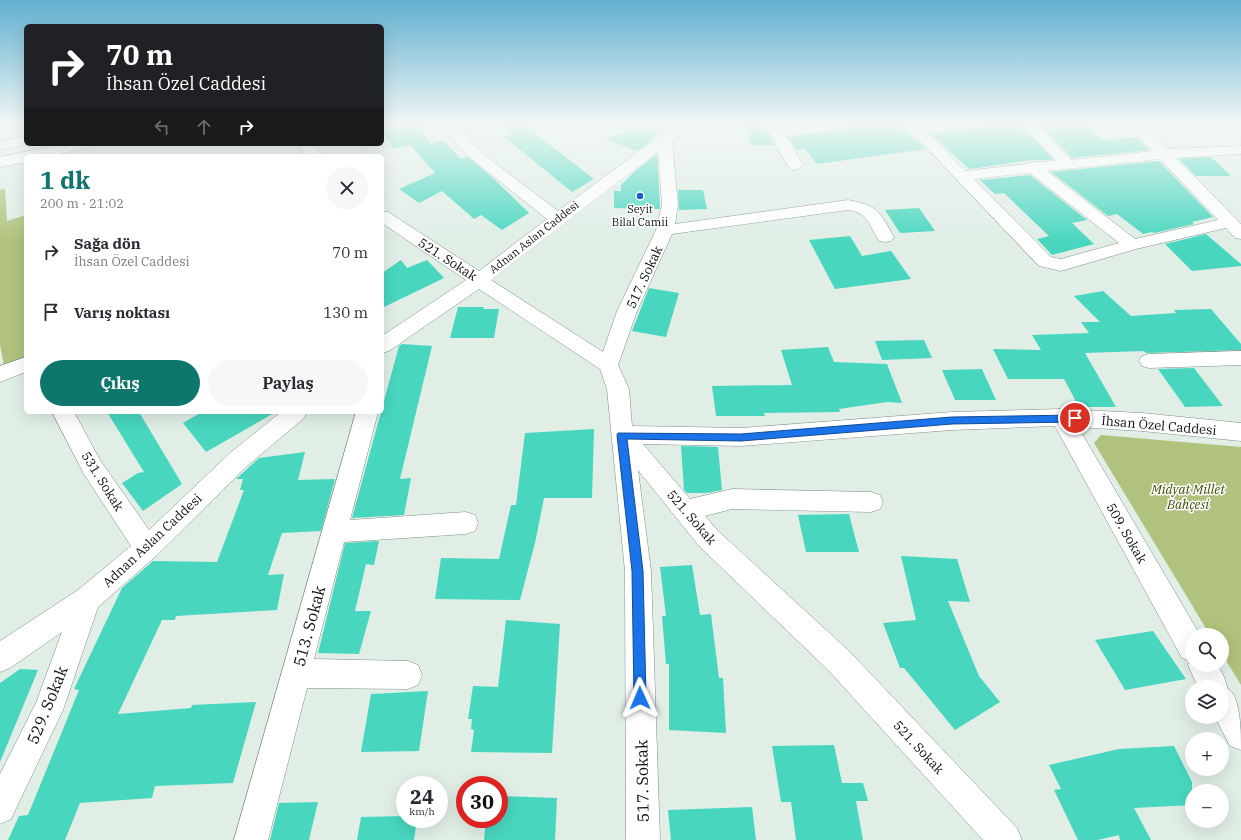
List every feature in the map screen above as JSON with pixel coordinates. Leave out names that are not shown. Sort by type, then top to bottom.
[{"type":"street","points":[[487,164],[558,219]]},
{"type":"street","name":"Adnan Aslan Caddesi","points":[[384,349],[479,280],[631,164]]},
{"type":"street","name":"517. Sokak","points":[[608,365],[627,311],[666,230],[670,205],[667,164]]},
{"type":"street","points":[[950,164],[1045,262],[1061,265],[1132,245],[1229,222]]},
{"type":"street","points":[[962,176],[1065,164]]},
{"type":"street","points":[[1174,164],[1241,234]]},
{"type":"street","points":[[1032,167],[1132,245]]},
{"type":"street","points":[[666,230],[848,205],[861,206],[873,214],[885,237]]},
{"type":"street","name":"521. Sokak","points":[[385,222],[479,280],[608,365]]},
{"type":"street","points":[[1148,361],[1241,358]]},
{"type":"street","points":[[0,374],[24,365]]},
{"type":"street","points":[[608,365],[618,389],[622,435]]},
{"type":"street","name":"531. Sokak","points":[[64,414],[92,467],[147,548]]},
{"type":"street","name":"Adnan Aslan Caddesi","points":[[0,658],[87,599],[147,548],[238,460],[294,414]]},
{"type":"street","name":"513. Sokak","points":[[251,840],[366,414]]},
{"type":"street","name":"İhsan Özel Caddesi","points":[[622,435],[741,437],[952,421],[1061,418],[1142,422],[1241,432]]},
{"type":"street","name":"509. Sokak","points":[[1061,418],[1185,636]]},
{"type":"street","name":"517. Sokak","points":[[622,435],[638,571],[643,840]]},
{"type":"street","name":"521. Sokak","points":[[622,435],[708,538],[839,661],[1005,840]]},
{"type":"street","points":[[686,511],[732,500],[871,502]]},
{"type":"street","points":[[334,532],[466,523]]},
{"type":"street","name":"529. Sokak","points":[[0,808],[48,710],[87,599]]},
{"type":"street","points":[[296,673],[408,675]]},
{"type":"street","points":[[1229,713],[1241,734]]},
{"type":"green space","points":[[5,188],[7,221],[24,216],[24,358],[4,365],[0,345],[0,190]]},
{"type":"green space","name":"Midyat Millet Bahçesi","points":[[1101,435],[1241,447],[1241,685],[1229,665],[1229,628],[1206,628],[1094,443]]},
{"type":"building","points":[[427,164],[477,164],[529,213],[502,230],[481,215],[474,219],[442,191],[419,203],[399,189],[435,173]]},
{"type":"building","points":[[538,164],[575,164],[594,179],[572,192]]},
{"type":"building","name":"Seyit Bilal Camii","points":[[644,164],[658,164],[660,209],[614,208],[614,191],[621,191],[621,185]]},
{"type":"building","points":[[964,164],[1003,164],[969,169]]},
{"type":"building","points":[[1128,164],[1162,164],[1213,217],[1192,222],[1194,224],[1143,234],[1117,214],[1108,216],[1051,172]]},
{"type":"building","points":[[1184,164],[1219,164],[1231,176],[1196,176]]},
{"type":"building","points":[[1030,175],[1087,220],[1072,223],[1094,244],[1052,255],[1037,239],[1049,236],[1004,193],[995,194],[980,180]]},
{"type":"building","points":[[678,190],[703,190],[707,209],[679,210]]},
{"type":"building","points":[[919,208],[935,231],[900,233],[885,210]]},
{"type":"building","points":[[1206,234],[1241,264],[1241,266],[1192,271],[1165,244]]},
{"type":"building","points":[[850,236],[862,256],[891,251],[911,279],[835,289],[809,240]]},
{"type":"building","points":[[401,260],[407,268],[427,260],[444,278],[384,307],[384,272]]},
{"type":"building","points":[[649,288],[679,293],[666,337],[632,331]]},
{"type":"building","points":[[1103,291],[1131,316],[1176,313],[1174,310],[1211,309],[1241,344],[1241,350],[1085,353],[1116,407],[1079,407],[1064,379],[1008,379],[993,349],[1041,350],[1032,335],[1089,333],[1081,322],[1100,322],[1074,296]]},
{"type":"building","points":[[458,307],[484,307],[483,309],[499,309],[494,338],[450,338]]},
{"type":"building","points":[[924,340],[932,358],[882,360],[875,341]]},
{"type":"building","points":[[402,344],[432,346],[400,479],[411,478],[404,515],[352,518],[380,414],[384,414],[384,401],[399,346]]},
{"type":"building","points":[[828,347],[834,362],[887,364],[902,403],[887,402],[839,409],[840,412],[764,413],[765,416],[716,416],[712,386],[792,385],[781,350]]},
{"type":"building","points":[[1194,368],[1223,406],[1185,407],[1158,369]]},
{"type":"building","points":[[982,369],[996,400],[955,400],[942,370]]},
{"type":"building","points":[[108,414],[140,414],[182,484],[143,511],[122,483],[138,473],[144,472]]},
{"type":"building","points":[[199,414],[272,414],[206,452],[183,423]]},
{"type":"building","points":[[594,429],[592,498],[544,498],[535,543],[520,600],[435,599],[441,558],[499,559],[511,505],[516,505],[525,433]]},
{"type":"building","points":[[681,446],[718,447],[722,490],[707,493],[687,493],[684,490]]},
{"type":"building","points":[[305,452],[298,480],[335,479],[321,531],[282,533],[268,575],[284,574],[277,610],[176,616],[175,620],[162,620],[118,714],[191,708],[192,705],[256,702],[233,783],[155,786],[152,798],[80,803],[65,840],[8,840],[19,816],[28,815],[79,690],[74,689],[122,588],[153,561],[217,562],[244,490],[240,490],[243,479],[236,479],[259,458]]},
{"type":"building","points":[[849,514],[859,552],[806,552],[798,515]]},
{"type":"building","points":[[379,541],[374,565],[366,564],[355,611],[371,611],[359,654],[318,653],[345,543]]},
{"type":"building","points":[[901,556],[957,559],[970,602],[948,601],[979,676],[1000,702],[955,730],[904,668],[900,668],[883,623],[916,620]]},
{"type":"building","points":[[692,565],[700,615],[711,614],[719,678],[723,678],[726,733],[669,730],[669,664],[666,664],[662,616],[666,616],[660,567]]},
{"type":"building","points":[[506,620],[560,624],[552,753],[471,752],[474,730],[471,729],[472,719],[468,719],[473,686],[498,687]]},
{"type":"building","points":[[1153,631],[1186,679],[1125,690],[1095,640]]},
{"type":"building","points":[[20,669],[38,670],[0,762],[0,683]]},
{"type":"building","points":[[428,691],[419,751],[361,752],[371,694]]},
{"type":"building","points":[[834,745],[842,783],[863,783],[868,801],[856,801],[863,840],[796,840],[791,802],[781,802],[772,746]]},
{"type":"building","points":[[1174,746],[1185,768],[1185,776],[1189,776],[1192,782],[1192,784],[1185,784],[1185,805],[1134,808],[1151,840],[1120,840],[1119,835],[1098,840],[1078,840],[1054,790],[1061,789],[1049,765],[1119,749]]},
{"type":"building","points":[[508,796],[557,798],[555,840],[484,840],[485,828],[508,828]]},
{"type":"building","points":[[318,802],[309,840],[270,840],[279,803]]},
{"type":"building","points":[[752,807],[756,840],[671,840],[668,810]]},
{"type":"building","points":[[396,816],[396,828],[416,828],[414,840],[357,840],[361,817]]},
{"type":"place","name":"Seyit Bilal Camii","points":[[640,196]]},
{"type":"route","points":[[640,698],[638,571],[622,435],[741,437],[952,421],[1075,418]]}]
